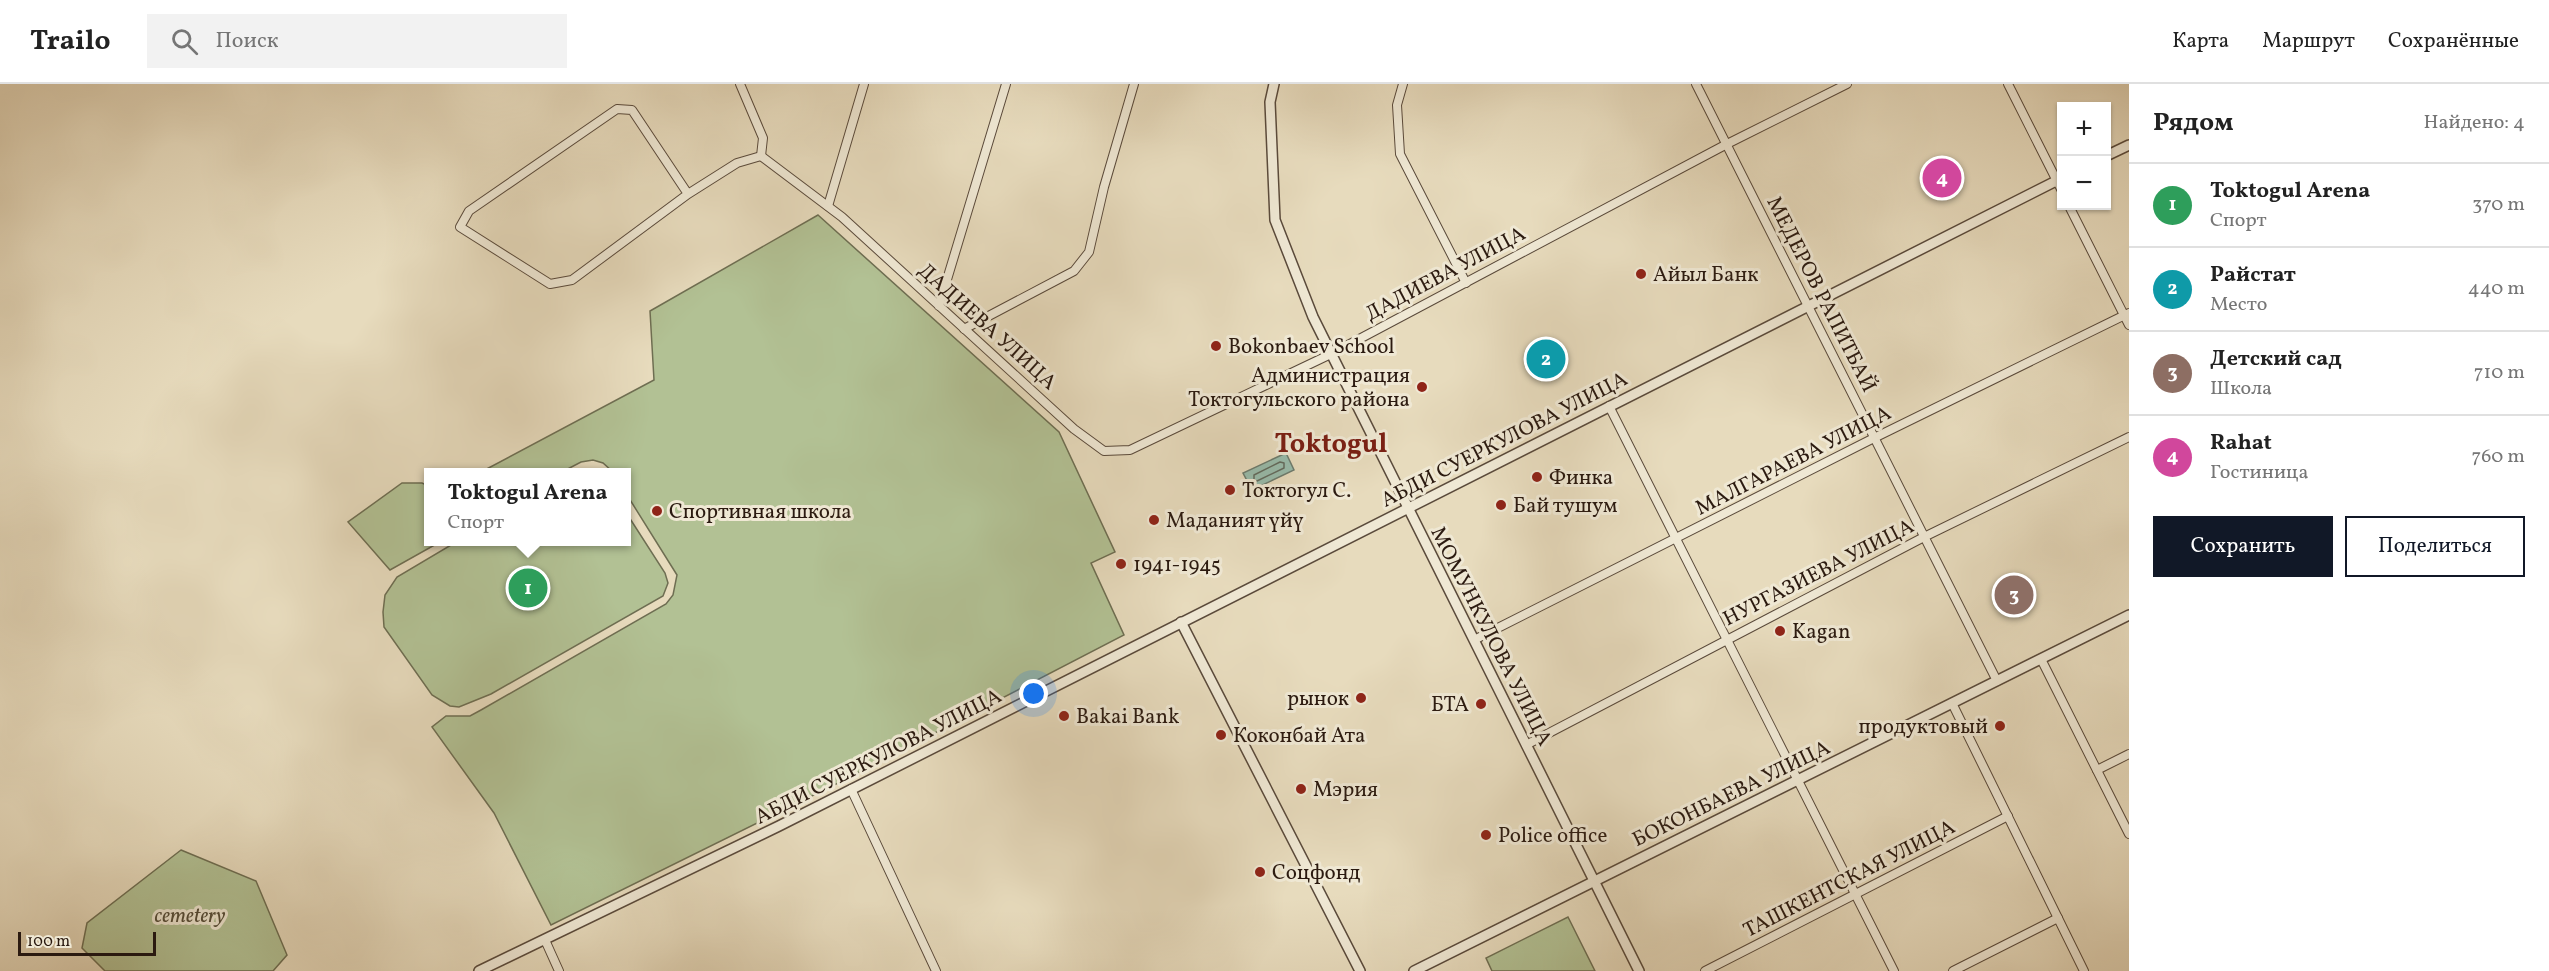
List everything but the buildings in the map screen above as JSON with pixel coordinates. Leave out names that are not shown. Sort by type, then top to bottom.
[{"type":"street","points":[[688,194],[632,110],[617,109],[469,211],[460,227],[550,284],[572,280],[688,194],[737,163],[761,156],[763,138],[740,84]]},
{"type":"street","points":[[828,206],[864,84]]},
{"type":"street","points":[[939,306],[1006,84]]},
{"type":"street","points":[[964,329],[1074,270],[1089,252],[1104,187],[1134,84]]},
{"type":"street","name":"МОМУНКУЛОВА УЛИЦА","points":[[1274,84],[1270,102],[1275,220],[1313,317],[1639,971]]},
{"type":"street","points":[[1403,84],[1397,105],[1400,154],[1466,283]]},
{"type":"street","name":"МЕДЕРОВ РАПИТБАЙ","points":[[1696,84],[1997,681]]},
{"type":"street","name":"ДАДИЕВА УЛИЦА","points":[[761,156],[828,206],[1074,429],[1104,451],[1130,450],[1331,354],[1727,144],[1847,84]]},
{"type":"street","points":[[2007,84],[2057,175]]},
{"type":"street","points":[[2111,154],[2129,145]]},
{"type":"street","name":"АБДИ СУЕРКУЛОВА УЛИЦА","points":[[479,971],[851,789],[2057,180]]},
{"type":"street","points":[[2071,210],[2127,315],[2129,326]]},
{"type":"street","name":"МАЛГАРАЕВА УЛИЦА","points":[[1474,640],[1874,438],[2127,315]]},
{"type":"street","points":[[1609,406],[1894,971]]},
{"type":"street","name":"НУРГАЗИЕВА УЛИЦА","points":[[1526,745],[1924,537],[2129,437]]},
{"type":"street","name":"БОКОНБАЕВА УЛИЦА","points":[[1414,971],[2129,615]]},
{"type":"street","points":[[1181,622],[1360,971]]},
{"type":"street","points":[[2041,659],[2129,834]]},
{"type":"street","points":[[1952,703],[2084,971]]},
{"type":"street","points":[[2097,770],[2129,754]]},
{"type":"street","points":[[851,789],[936,971]]},
{"type":"street","name":"ТАШКЕНТСКАЯ УЛИЦА","points":[[1705,971],[2008,816]]},
{"type":"street","points":[[1953,971],[2058,918]]},
{"type":"street","points":[[545,940],[559,971]]},
{"type":"green space","points":[[818,215],[1059,432],[1115,552],[1091,563],[1124,635],[842,781],[551,925],[494,813],[432,727],[446,716],[470,716],[666,604],[673,595],[677,575],[631,501],[631,468],[609,468],[603,463],[593,460],[581,462],[570,468],[489,468],[654,380],[650,311]]},
{"type":"green space","points":[[402,483],[422,483],[424,484],[424,546],[433,546],[390,570],[348,522]]},
{"type":"green space","points":[[631,520],[665,573],[668,583],[663,596],[491,694],[459,707],[450,706],[432,695],[384,627],[385,595],[397,577],[449,546],[631,546]]},
{"type":"green space","name":"cemetery","points":[[181,850],[256,881],[287,955],[273,971],[105,971],[82,948],[87,923]]},
{"type":"green space","points":[[1568,917],[1595,971],[1492,971],[1486,958]]},
{"type":"water","points":[[1286,453],[1294,470],[1252,490],[1243,473]]},
{"type":"place","name":"Rahat","points":[[1942,178]]},
{"type":"place","name":"Айыл Банк","points":[[1641,274]]},
{"type":"place","name":"Bokonbaev School","points":[[1216,346]]},
{"type":"place","name":"Райстат","points":[[1546,359]]},
{"type":"place","name":"Администрация Токтогульского района","points":[[1422,387]]},
{"type":"place","name":"Финка","points":[[1537,477]]},
{"type":"place","name":"Токтогул С.","points":[[1230,490]]},
{"type":"place","name":"Бай тушум","points":[[1501,505]]},
{"type":"place","name":"Спортивная школа","points":[[657,511]]},
{"type":"place","name":"Маданият үйү","points":[[1154,520]]},
{"type":"place","name":"1941-1945","points":[[1121,564]]},
{"type":"place","name":"Toktogul Arena","points":[[528,588]]},
{"type":"place","name":"Детский сад","points":[[2014,595]]},
{"type":"place","name":"Kagan","points":[[1780,631]]},
{"type":"place","name":"рынок","points":[[1361,698]]},
{"type":"place","name":"БТА","points":[[1481,704]]},
{"type":"place","name":"Bakai Bank","points":[[1064,716]]},
{"type":"place","name":"продуктовый","points":[[2000,726]]},
{"type":"place","name":"Коконбай Ата","points":[[1221,735]]},
{"type":"place","name":"Мэрия","points":[[1301,789]]},
{"type":"place","name":"Police office","points":[[1486,835]]},
{"type":"place","name":"Соцфонд","points":[[1260,872]]},
{"type":"district","name":"Toktogul","points":[[1331,443]]}]
